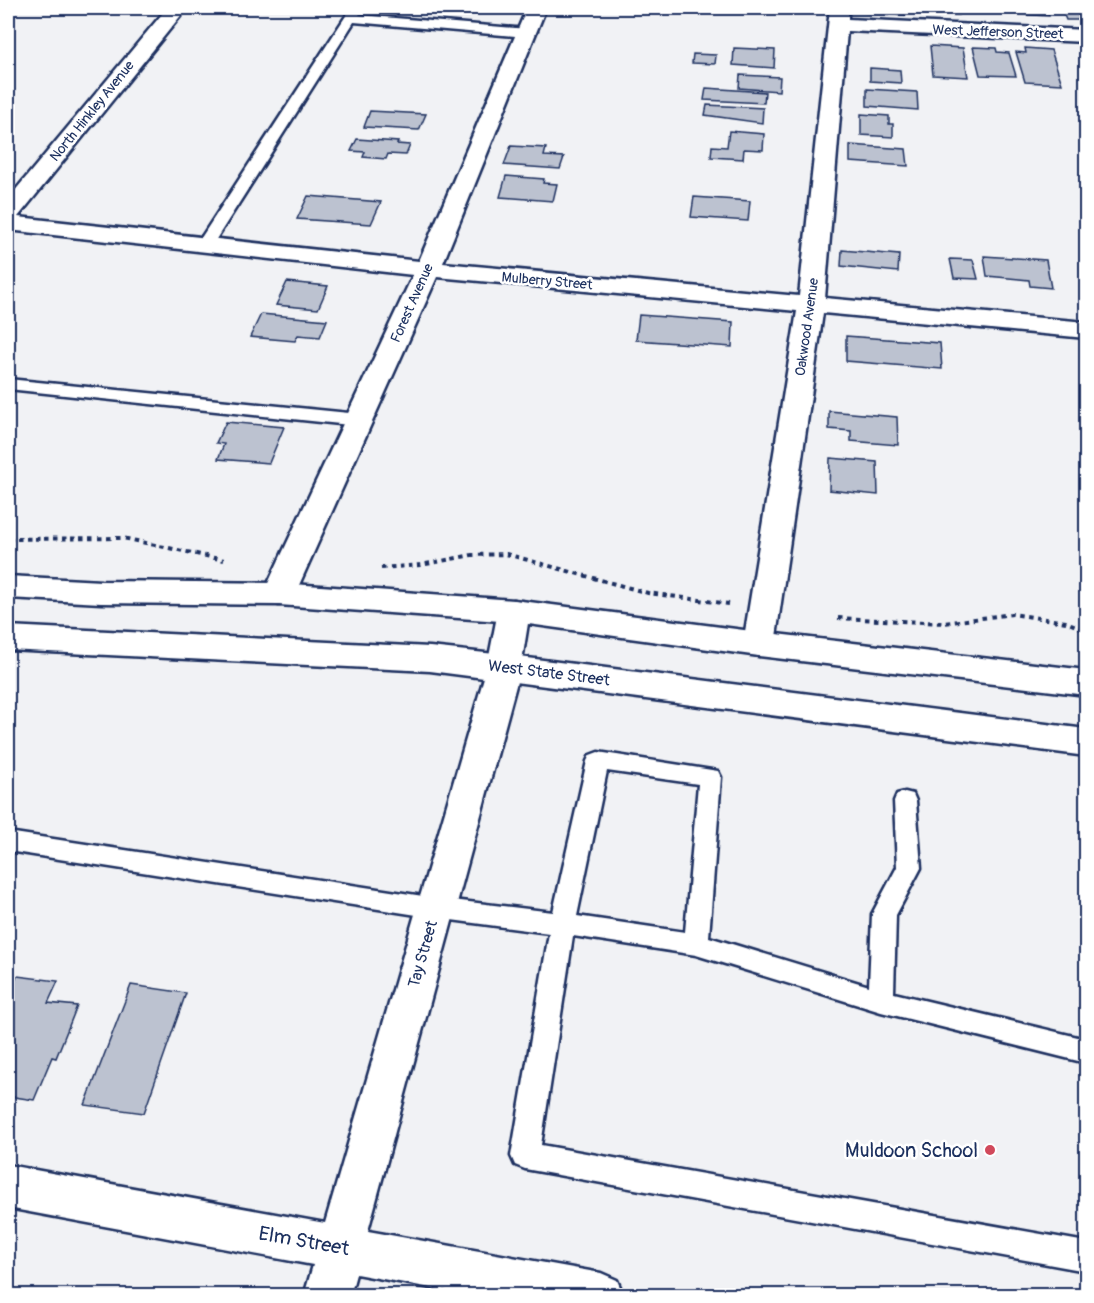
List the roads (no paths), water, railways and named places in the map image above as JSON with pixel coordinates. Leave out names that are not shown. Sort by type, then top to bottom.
[{"type":"street","name":"North Hinkley Avenue","points":[[8,214],[177,8]]},
{"type":"street","name":"Forest Avenue","points":[[279,594],[428,269],[537,8]]},
{"type":"street","name":"West Jefferson Street","points":[[838,16],[1086,36]]},
{"type":"street","name":"Oakwood Avenue","points":[[759,644],[811,306],[838,16]]},
{"type":"street","name":"Mulberry Street","points":[[8,223],[428,269],[1086,330]]},
{"type":"street","points":[[8,587],[101,592],[279,594],[514,611],[759,644],[1086,683]]},
{"type":"street","name":"Tay Street","points":[[327,1296],[504,667],[514,611]]},
{"type":"street","name":"West State Street","points":[[8,638],[430,659],[1086,742]]},
{"type":"street","name":"Elm Street","points":[[8,1187],[601,1296]]},
{"type":"lane","points":[[205,244],[353,13],[527,33]]},
{"type":"lane","points":[[8,384],[358,420]]},
{"type":"lane","points":[[696,944],[710,777],[598,761],[563,924],[525,1156],[1086,1257]]},
{"type":"lane","points":[[881,1001],[884,915],[909,868],[904,801]]},
{"type":"lane","points":[[8,842],[436,908],[696,944],[881,1001],[1086,1051]]},
{"type":"place","name":"Muldoon School","points":[[990,1150]]}]
